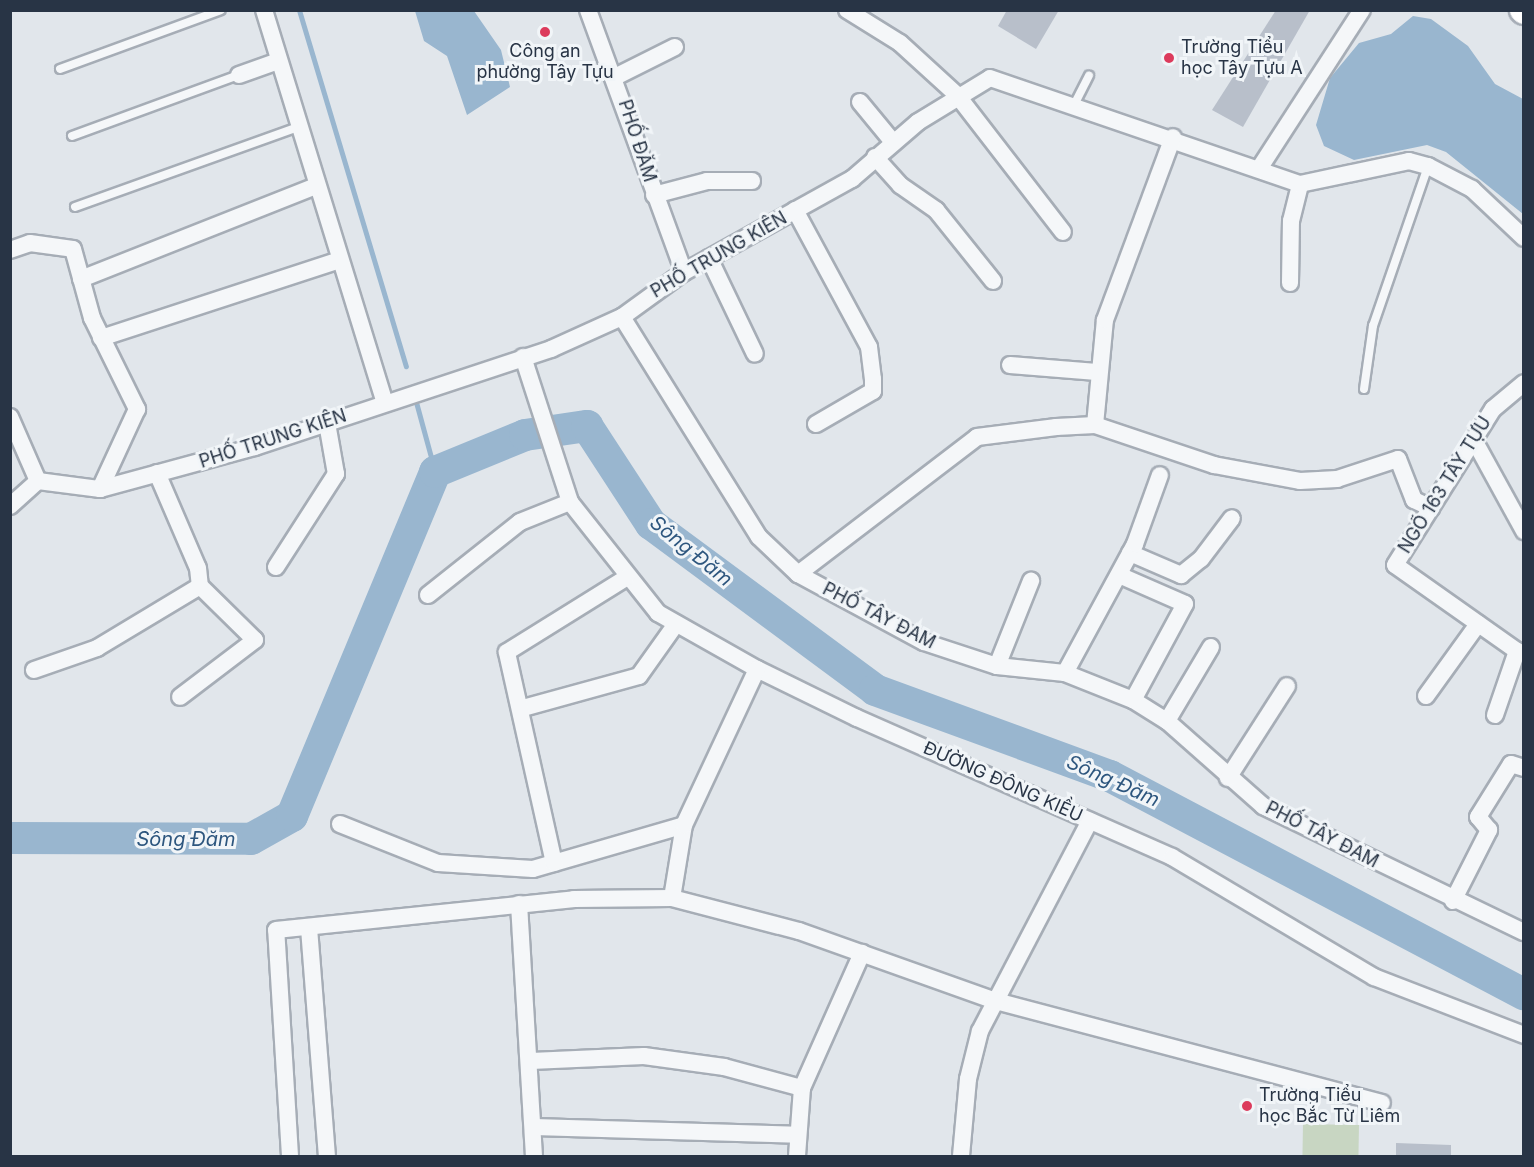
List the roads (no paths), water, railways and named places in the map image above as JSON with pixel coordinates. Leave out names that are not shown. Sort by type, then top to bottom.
[{"type":"street","points":[[264,10],[339,260],[387,400]]},
{"type":"street","points":[[847,10],[900,43],[957,95],[1064,232]]},
{"type":"street","points":[[1259,169],[1362,10]]},
{"type":"street","name":"PHỐ ĐĂM","points":[[590,11],[615,77],[654,195],[684,272]]},
{"type":"street","points":[[615,77],[675,47]]},
{"type":"street","points":[[239,75],[278,61]]},
{"type":"street","name":"PHỐ TRUNG KIÊN","points":[[38,481],[100,489],[158,474],[327,423],[387,400],[524,357],[622,317],[684,272],[852,178],[893,142],[957,95],[990,78],[1173,137],[1300,184]]},
{"type":"street","points":[[860,102],[893,142]]},
{"type":"street","points":[[1095,424],[1097,372],[1105,320],[1173,137]]},
{"type":"street","points":[[875,157],[900,185],[936,210],[993,281]]},
{"type":"street","points":[[1290,283],[1291,221],[1300,184],[1408,161],[1428,166],[1472,189],[1524,238]]},
{"type":"street","points":[[654,195],[707,181],[752,181]]},
{"type":"street","points":[[81,279],[316,186]]},
{"type":"street","points":[[795,210],[869,346],[873,379],[873,391],[816,424]]},
{"type":"street","points":[[10,250],[30,243],[73,249],[102,338],[137,409],[100,489]]},
{"type":"street","points":[[709,258],[755,354]]},
{"type":"street","points":[[102,338],[339,260]]},
{"type":"street","name":"PHỐ TÂY ĐAM","points":[[622,317],[759,537],[798,574],[924,642],[997,666],[1065,674],[1133,700],[1167,721],[1228,778],[1263,806],[1453,901],[1524,932]]},
{"type":"street","name":"ĐƯỜNG ĐÔNG KIỀU","points":[[524,357],[551,452],[570,502],[626,578],[658,613],[757,669],[1172,857],[1374,977],[1524,1035]]},
{"type":"street","points":[[1010,365],[1097,372]]},
{"type":"street","name":"NGÕ 163 TÂY TỰU","points":[[1478,624],[1395,565],[1492,409],[1524,383]]},
{"type":"street","points":[[10,417],[38,481],[10,506]]},
{"type":"street","points":[[276,567],[336,474],[327,423]]},
{"type":"street","points":[[798,574],[977,437],[1095,424],[1214,465],[1300,481],[1337,479],[1398,459],[1414,500],[1431,508]]},
{"type":"street","points":[[1474,440],[1524,531]]},
{"type":"street","points":[[158,474],[198,568],[200,586],[255,640],[180,697]]},
{"type":"street","points":[[1065,674],[1130,553],[1160,475]]},
{"type":"street","points":[[428,595],[520,522],[570,502]]},
{"type":"street","points":[[1130,553],[1181,574],[1201,560],[1232,518]]},
{"type":"street","points":[[1119,575],[1185,604],[1133,700]]},
{"type":"street","points":[[554,863],[523,708],[507,652],[626,578]]},
{"type":"street","points":[[997,666],[1031,581]]},
{"type":"street","points":[[34,670],[98,648],[200,586]]},
{"type":"street","points":[[523,708],[639,676],[676,624]]},
{"type":"street","points":[[1426,696],[1478,624],[1517,651],[1495,715]]},
{"type":"street","points":[[1167,721],[1211,647]]},
{"type":"street","points":[[672,898],[684,825],[757,669]]},
{"type":"street","points":[[1228,778],[1287,686]]},
{"type":"street","points":[[1453,901],[1489,830],[1478,818],[1511,764],[1524,768]]},
{"type":"street","points":[[961,1156],[968,1079],[980,1031],[1090,821]]},
{"type":"street","points":[[340,824],[438,863],[533,869],[684,825]]},
{"type":"street","points":[[290,1156],[276,930],[519,904],[672,898],[862,953],[996,1001],[1382,1103]]},
{"type":"street","points":[[519,904],[531,1061],[534,1156]]},
{"type":"street","points":[[309,928],[327,1156]]},
{"type":"street","points":[[797,1156],[802,1088],[862,953]]},
{"type":"street","points":[[531,1061],[644,1056],[724,1067],[802,1088]]},
{"type":"street","points":[[534,1127],[797,1136]]},
{"type":"lane","points":[[60,69],[221,10]]},
{"type":"lane","points":[[72,136],[239,75]]},
{"type":"lane","points":[[1074,105],[1089,76]]},
{"type":"lane","points":[[75,207],[298,127]]},
{"type":"lane","points":[[1364,389],[1373,326],[1428,166]]},
{"type":"water","points":[[415,11],[474,11],[501,50],[510,87],[467,115],[447,56],[424,41]]},
{"type":"water","points":[[1413,16],[1431,19],[1468,46],[1495,84],[1523,99],[1523,214],[1446,152],[1427,145],[1354,160],[1324,146],[1316,125],[1330,78],[1359,43],[1391,34]]},
{"type":"waterway","points":[[299,10],[406,366]]},
{"type":"waterway","points":[[416,402],[435,472]]},
{"type":"waterway","name":"Sông Đăm","points":[[10,838],[251,839],[292,816],[435,472],[525,435],[587,426],[651,524],[875,690],[1110,776],[1524,994]]},
{"type":"place","name":"Công an phường Tây Tựu","points":[[545,32]]},
{"type":"place","name":"Trường Tiểu học Tây Tựu A","points":[[1169,58]]},
{"type":"place","name":"Trường Tiểu học Bắc Từ Liêm","points":[[1247,1106]]}]
